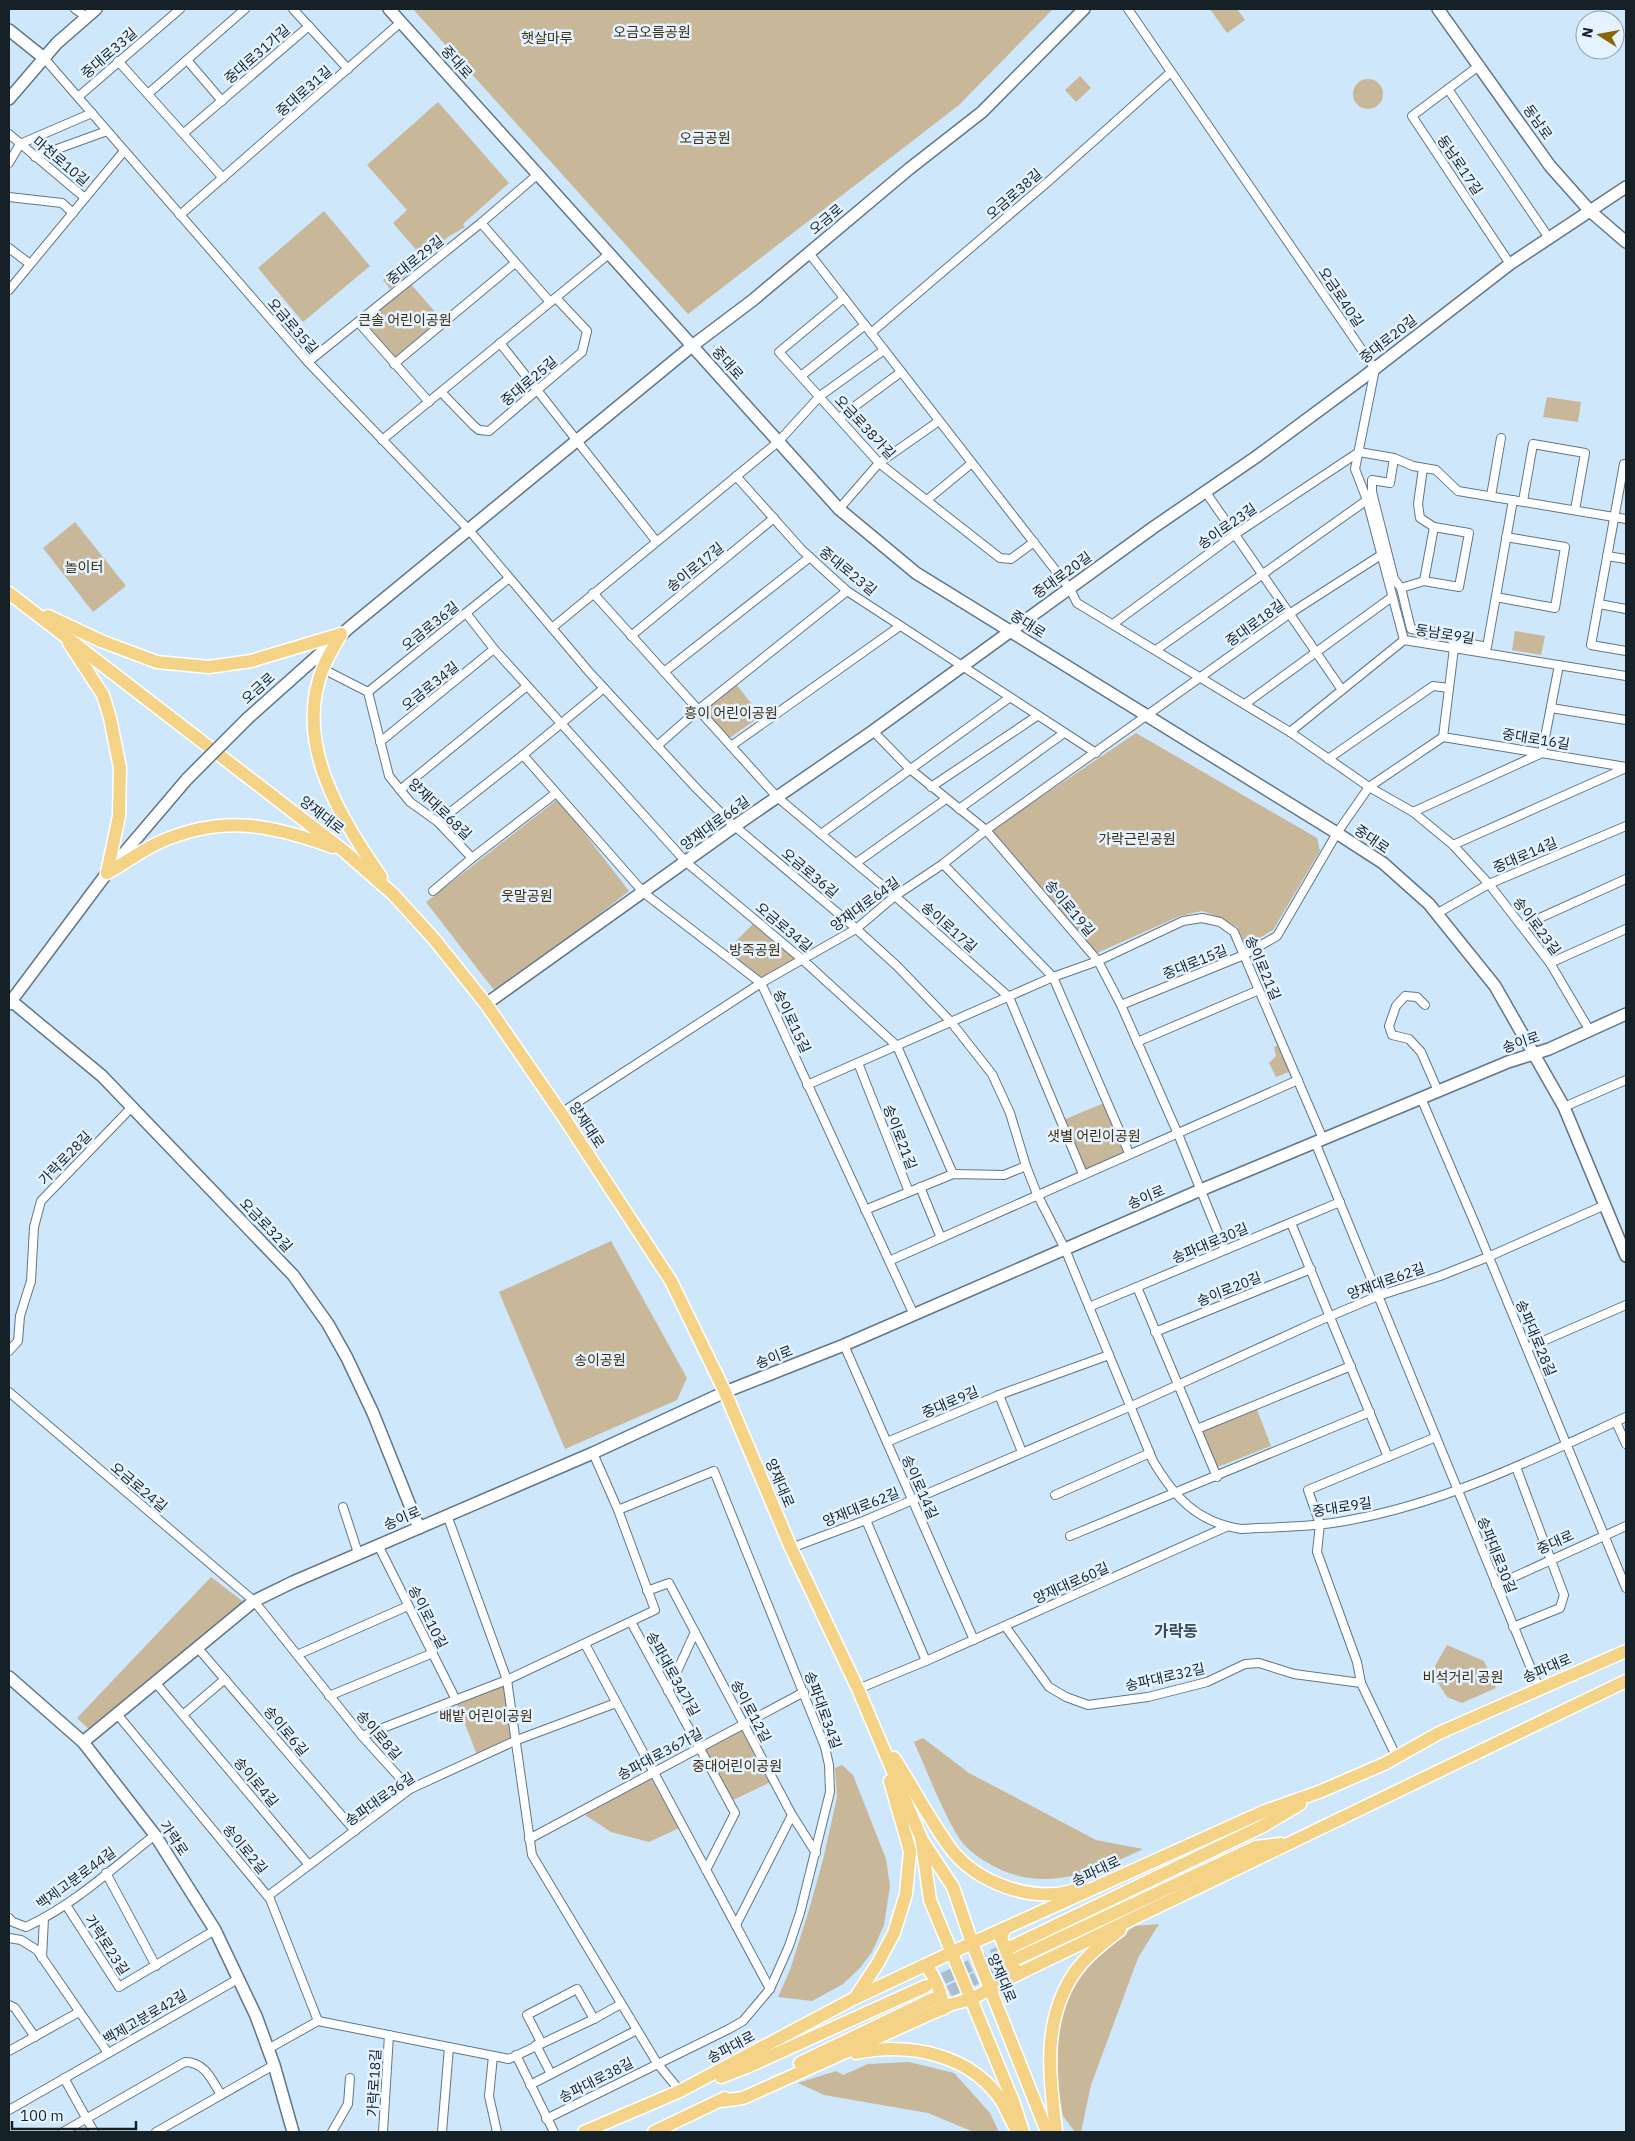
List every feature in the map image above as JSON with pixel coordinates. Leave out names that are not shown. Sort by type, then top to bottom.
[{"type":"main road","name":"양재대로","points":[[9,593],[344,850],[393,894],[434,939],[486,1004],[561,1113],[671,1281],[726,1392],[791,1548],[858,1689],[922,1840],[953,1887],[972,1942],[1047,2132]]},
{"type":"main road","points":[[22,603],[101,641],[158,662],[209,667],[251,661],[341,634]]},
{"type":"main road","points":[[63,634],[102,695],[110,718],[120,768],[118,816],[108,873]]},
{"type":"main road","points":[[341,634],[323,669],[315,698],[313,730],[319,758],[332,796],[360,847],[393,894]]},
{"type":"main road","points":[[108,873],[159,843],[195,829],[228,824],[262,826],[300,835],[344,850]]},
{"type":"main road","name":"송파대로","points":[[584,2132],[680,2091],[856,1998],[926,1966],[972,1942],[1004,1930],[1265,1811],[1319,1792],[1384,1764],[1439,1733],[1626,1651]]},
{"type":"main road","points":[[720,2101],[742,2098],[943,2009],[971,1999],[1020,1972],[1626,1681]]},
{"type":"main road","points":[[873,1724],[951,1849],[970,1868],[998,1883],[1022,1892],[1057,1894],[1118,1878]]},
{"type":"main road","points":[[856,1998],[878,1963],[896,1926],[906,1894],[910,1852],[873,1724]]},
{"type":"main road","points":[[1011,1947],[1264,1826],[1319,1792]]},
{"type":"main road","name":"양재대로","points":[[922,1840],[930,1900],[1013,2101],[1023,2132]]},
{"type":"main road","points":[[1018,1958],[1256,1847],[1290,1843]]},
{"type":"main road","points":[[1056,2132],[1049,2042],[1061,1994],[1076,1971],[1086,1960],[1138,1916]]},
{"type":"main road","points":[[1004,1930],[1001,1938],[1012,1967],[1020,1972]]},
{"type":"main road","points":[[926,1966],[931,1973],[943,2003],[943,2009]]},
{"type":"main road","points":[[680,2091],[747,2067],[926,1986]]},
{"type":"main road","points":[[654,2132],[933,1999]]},
{"type":"main road","points":[[831,2059],[880,2048],[903,2048],[926,2052],[952,2061],[981,2078],[1002,2102],[1017,2132]]},
{"type":"street","points":[[75,9],[87,17]]},
{"type":"street","points":[[9,98],[56,43],[96,9]]},
{"type":"street","name":"중대로33길","points":[[78,97],[180,9]]},
{"type":"street","points":[[149,93],[187,60],[236,12],[245,9]]},
{"type":"street","name":"중대로31가길","points":[[293,9],[348,68]]},
{"type":"street","name":"중대로","points":[[389,9],[839,509],[916,573],[1337,833],[1383,863],[1429,904],[1495,986],[1534,1053],[1564,1107],[1626,1256]]},
{"type":"street","name":"오금로","points":[[10,1001],[108,873],[187,780],[248,718],[341,634],[692,346],[752,300],[909,169],[982,112],[1084,9]]},
{"type":"street","name":"오금로40길","points":[[1128,9],[1375,369]]},
{"type":"street","name":"동남로","points":[[1438,9],[1480,65],[1550,166],[1590,211],[1626,242]]},
{"type":"street","name":"중대로31길","points":[[180,215],[401,22]]},
{"type":"street","name":"중대로31가길","points":[[184,133],[309,26]]},
{"type":"street","points":[[9,30],[44,58]]},
{"type":"street","name":"오금로35길","points":[[44,58],[308,362],[469,530]]},
{"type":"street","name":"중대로31가길","points":[[187,60],[222,101]]},
{"type":"street","points":[[118,61],[149,93],[223,178]]},
{"type":"street","name":"동남로17길","points":[[1480,65],[1412,116],[1510,264]]},
{"type":"street","name":"오금로38길","points":[[871,333],[1050,180],[1171,72]]},
{"type":"street","points":[[1448,89],[1549,238]]},
{"type":"street","points":[[20,144],[92,113]]},
{"type":"street","points":[[35,157],[107,131]]},
{"type":"street","name":"마천로10길","points":[[9,134],[85,198]]},
{"type":"street","name":"마천로10길","points":[[9,163],[20,144]]},
{"type":"street","points":[[9,290],[124,151]]},
{"type":"street","name":"중대로29길","points":[[308,362],[359,323],[537,175]]},
{"type":"street","name":"중대로20길","points":[[1010,630],[1205,491],[1256,457],[1375,369],[1510,264],[1626,187]]},
{"type":"street","points":[[9,197],[62,202],[73,213]]},
{"type":"street","name":"중대로25길","points":[[441,392],[474,426],[479,430],[489,431],[582,352],[586,340],[587,331],[515,263],[481,223]]},
{"type":"street","points":[[9,248],[30,264]]},
{"type":"street","points":[[809,253],[1070,589]]},
{"type":"street","points":[[382,440],[609,254]]},
{"type":"street","points":[[394,364],[515,263]]},
{"type":"street","name":"오금로38가길","points":[[844,298],[779,352],[879,463],[1000,558],[1011,558],[1034,542]]},
{"type":"street","points":[[359,323],[429,402]]},
{"type":"street","points":[[801,376],[865,325]]},
{"type":"street","points":[[500,343],[656,541]]},
{"type":"street","points":[[552,628],[778,442],[820,396],[884,350]]},
{"type":"street","points":[[1375,369],[1355,469],[1367,500],[1404,640]]},
{"type":"street","points":[[839,418],[901,372]]},
{"type":"street","points":[[839,509],[879,463],[939,421]]},
{"type":"street","points":[[1491,496],[1501,438]]},
{"type":"street","points":[[1523,501],[1533,444],[1542,445],[1585,453],[1575,510]]},
{"type":"street","points":[[1359,452],[1394,458],[1436,470],[1458,491],[1626,519]]},
{"type":"street","name":"송이로23길","points":[[1113,624],[1234,534],[1359,452]]},
{"type":"street","points":[[1394,458],[1390,483],[1372,480],[1372,492],[1394,579],[1401,588],[1411,629],[1445,634],[1452,640],[1487,646],[1513,500]]},
{"type":"street","points":[[927,500],[972,463]]},
{"type":"street","points":[[1626,464],[1624,464],[1591,645],[1626,651]]},
{"type":"street","points":[[1401,588],[1424,581],[1459,587],[1469,533],[1434,527],[1420,518],[1418,504],[1424,468]]},
{"type":"street","name":"중대로23길","points":[[736,476],[810,557],[848,591],[961,666]]},
{"type":"street","points":[[1205,491],[1342,690]]},
{"type":"street","points":[[1156,650],[1367,500]]},
{"type":"street","name":"송이로17길","points":[[631,636],[774,518]]},
{"type":"street","points":[[1424,581],[1434,527]]},
{"type":"street","name":"오금로36길","points":[[469,530],[508,579],[604,688],[697,789],[735,826],[897,966],[951,1022],[992,1074],[1010,1113],[1026,1166],[1037,1194],[1065,1249]]},
{"type":"street","points":[[1496,597],[1555,608],[1565,547],[1506,536]]},
{"type":"street","name":"중대로18길","points":[[1148,716],[1289,614],[1380,555]]},
{"type":"street","points":[[1607,556],[1626,559]]},
{"type":"street","points":[[664,672],[810,557]]},
{"type":"street","name":"오금로36길","points":[[368,692],[508,579]]},
{"type":"street","name":"송이로23길","points":[[1070,589],[1078,602],[1290,732],[1369,787],[1412,812],[1453,845],[1489,884],[1550,962],[1590,1031]]},
{"type":"street","points":[[657,746],[698,710],[848,591]]},
{"type":"street","name":"송이로17길","points":[[593,593],[777,797],[895,896],[1009,997],[1083,1174]]},
{"type":"street","points":[[1245,704],[1392,597]]},
{"type":"street","points":[[1599,604],[1626,609]]},
{"type":"street","name":"오금로34길","points":[[466,613],[494,650],[686,862],[804,960],[897,1046],[953,1174]]},
{"type":"street","points":[[731,746],[900,626]]},
{"type":"street","name":"양재대로66길","points":[[486,1004],[644,894],[735,826],[873,731],[1010,630]]},
{"type":"street","name":"동남로9길","points":[[1290,732],[1404,640],[1626,676]]},
{"type":"street","points":[[1337,833],[1369,787],[1443,737],[1454,648]]},
{"type":"street","name":"오금로34길","points":[[380,742],[494,650]]},
{"type":"street","points":[[1412,812],[1542,753],[1560,665]]},
{"type":"street","points":[[961,666],[1096,753]]},
{"type":"street","points":[[323,669],[368,692]]},
{"type":"street","points":[[400,790],[527,686]]},
{"type":"street","points":[[1328,759],[1433,686],[1449,688]]},
{"type":"street","points":[[438,822],[604,688]]},
{"type":"street","name":"양재대로68길","points":[[368,692],[389,776],[410,802],[438,822],[472,858]]},
{"type":"street","points":[[821,834],[1009,698]]},
{"type":"street","points":[[1551,708],[1626,720]]},
{"type":"street","points":[[931,787],[1037,716]]},
{"type":"street","name":"양재대로64길","points":[[561,1113],[761,983],[856,929],[895,896],[1148,716]]},
{"type":"street","name":"송이로19길","points":[[873,731],[910,769],[986,830],[1098,961],[1138,1042],[1202,1190]]},
{"type":"street","points":[[959,809],[1064,733]]},
{"type":"street","name":"중대로16길","points":[[1443,737],[1626,767]]},
{"type":"street","name":"송이로15길","points":[[523,755],[644,894],[761,983],[914,1315]]},
{"type":"street","points":[[1453,845],[1626,767]]},
{"type":"street","name":"양재대로68길","points":[[433,891],[472,858],[556,793]]},
{"type":"street","points":[[856,863],[946,799]]},
{"type":"street","name":"중대로14길","points":[[1436,914],[1489,884],[1626,826]]},
{"type":"street","name":"중대로15길","points":[[1121,1005],[1244,955],[1277,936],[1337,833]]},
{"type":"street","points":[[942,864],[1053,978],[1129,1153]]},
{"type":"street","points":[[1522,926],[1626,879]]},
{"type":"street","name":"송이로21길","points":[[807,1085],[1053,978],[1098,961],[1183,921],[1202,918],[1220,922],[1234,932],[1298,1080],[1319,1141]]},
{"type":"street","points":[[1550,962],[1626,929]]},
{"type":"street","points":[[1138,1042],[1259,990]]},
{"type":"street","points":[[1425,1005],[1417,997],[1405,996],[1396,1006],[1388,1026],[1392,1035],[1409,1039],[1422,1052],[1438,1091]]},
{"type":"street","name":"오금로32길","points":[[10,1001],[102,1076],[293,1275],[328,1324],[374,1414],[420,1528]]},
{"type":"street","name":"송이로","points":[[83,1742],[254,1601],[358,1553],[593,1453],[726,1392],[844,1345],[1202,1190],[1420,1098],[1590,1031],[1626,1014]]},
{"type":"street","name":"송이로21길","points":[[858,1063],[909,1192]]},
{"type":"street","points":[[889,1261],[1129,1153],[1298,1080]]},
{"type":"street","points":[[1564,1107],[1626,1080]]},
{"type":"street","name":"송파대로28길","points":[[1420,1098],[1527,1348],[1626,1588]]},
{"type":"street","name":"가락로28길","points":[[9,1351],[18,1341],[20,1316],[31,1281],[34,1226],[42,1201],[132,1107]]},
{"type":"street","name":"송파대로30길","points":[[1319,1141],[1340,1202],[1539,1688]]},
{"type":"street","points":[[865,1210],[953,1174],[1004,1175],[1026,1166]]},
{"type":"street","points":[[920,1187],[941,1238]]},
{"type":"street","points":[[1202,1190],[1225,1250]]},
{"type":"street","name":"송파대로30길","points":[[1089,1307],[1340,1202]]},
{"type":"street","name":"양재대로62길","points":[[791,1548],[866,1520],[1130,1406],[1330,1316],[1378,1296],[1440,1276],[1488,1257],[1605,1205]]},
{"type":"street","points":[[1291,1223],[1388,1457]]},
{"type":"street","name":"중대로9길","points":[[1065,1249],[1150,1453],[1175,1494],[1207,1519],[1226,1527],[1241,1529],[1320,1524],[1393,1511],[1458,1491],[1626,1417]]},
{"type":"street","name":"송이로20길","points":[[1155,1332],[1311,1269]]},
{"type":"street","points":[[1137,1287],[1217,1477]]},
{"type":"street","points":[[1527,1348],[1626,1305]]},
{"type":"street","name":"송이로14길","points":[[844,1345],[974,1640]]},
{"type":"street","name":"중대로9길","points":[[887,1442],[999,1395],[1109,1355]]},
{"type":"street","points":[[1197,1429],[1350,1366]]},
{"type":"street","name":"오금로24길","points":[[9,1392],[254,1601]]},
{"type":"street","points":[[999,1395],[1022,1452]]},
{"type":"street","points":[[1070,1536],[1217,1477],[1370,1412]]},
{"type":"street","points":[[1616,1422],[1626,1444]]},
{"type":"street","points":[[1396,1756],[1362,1683],[1357,1662],[1317,1552],[1320,1524],[1308,1490],[1436,1437]]},
{"type":"street","points":[[362,1736],[507,1680],[655,1610],[618,1510],[593,1453]]},
{"type":"street","points":[[1055,1495],[1150,1453]]},
{"type":"street","points":[[1513,1627],[1560,1608],[1564,1595],[1516,1466]]},
{"type":"street","name":"송파대로34길","points":[[618,1510],[714,1471],[804,1692],[825,1747],[829,1766],[830,1792],[800,1914],[789,1946],[770,1989],[743,2021],[657,2063]]},
{"type":"street","points":[[343,1507],[358,1553]]},
{"type":"street","points":[[447,1515],[507,1680],[532,1855],[657,2063],[680,2091]]},
{"type":"street","points":[[866,1520],[926,1662]]},
{"type":"street","name":"중대로","points":[[1496,1585],[1626,1526]]},
{"type":"street","name":"양재대로60길","points":[[858,1689],[926,1662],[1226,1527]]},
{"type":"street","name":"송이로10길","points":[[378,1545],[456,1700]]},
{"type":"street","name":"송이로12길","points":[[647,1591],[669,1583],[792,1815],[816,1853]]},
{"type":"street","name":"송이로8길","points":[[254,1601],[362,1736],[410,1789]]},
{"type":"street","points":[[297,1655],[408,1606]]},
{"type":"street","name":"송파대로34가길","points":[[631,1622],[735,1813],[706,1870]]},
{"type":"street","name":"송파대로32길","points":[[1005,1626],[1048,1687],[1066,1697],[1088,1705],[1148,1697],[1207,1682],[1245,1664],[1259,1663],[1294,1674],[1362,1683]]},
{"type":"street","points":[[668,1691],[695,1632]]},
{"type":"street","points":[[585,1644],[770,1989]]},
{"type":"street","name":"송이로6길","points":[[197,1647],[355,1831]]},
{"type":"street","points":[[330,1696],[432,1653]]},
{"type":"street","name":"가락로","points":[[9,1677],[83,1742],[155,1835],[216,1930],[256,2016],[274,2065],[293,2132]]},
{"type":"street","points":[[184,1714],[225,1679]]},
{"type":"street","name":"송이로4길","points":[[155,1682],[184,1714],[309,1866]]},
{"type":"street","name":"송파대로36가길","points":[[530,1839],[804,1692]]},
{"type":"street","name":"송파대로36길","points":[[268,1896],[410,1789],[516,1740],[616,1703]]},
{"type":"street","name":"송이로2길","points":[[117,1714],[268,1896],[318,2021]]},
{"type":"street","points":[[736,1925],[792,1815]]},
{"type":"street","name":"백제고분로44길","points":[[9,1918],[13,1922],[26,1927],[44,1918],[66,1905],[155,1835]]},
{"type":"street","points":[[106,1873],[156,1966]]},
{"type":"street","name":"가락로23길","points":[[66,1905],[119,1987],[216,1930]]},
{"type":"street","points":[[42,1958],[44,1918]]},
{"type":"street","points":[[9,1938],[21,1940],[37,1950],[108,2053]]},
{"type":"street","name":"백제고분로42길","points":[[9,2110],[238,1978]]},
{"type":"street","points":[[551,2074],[527,2015],[578,1989],[594,2019]]},
{"type":"street","points":[[268,2049],[318,2021],[509,2059],[594,2019],[621,2004]]},
{"type":"street","points":[[9,2005],[15,2008],[35,2036]]},
{"type":"street","points":[[9,2051],[79,2012]]},
{"type":"street","points":[[530,2085],[637,2030]]},
{"type":"street","name":"가락로18길","points":[[384,2132],[389,2035]]},
{"type":"street","points":[[442,2132],[449,2047]]},
{"type":"street","name":"송파대로38길","points":[[516,2055],[554,2132]]},
{"type":"street","points":[[493,2056],[488,2096],[497,2132]]},
{"type":"street","points":[[63,2132],[185,2062],[194,2062],[206,2069],[221,2095]]},
{"type":"street","name":"송파대로38길","points":[[546,2119],[657,2063]]},
{"type":"street","points":[[156,2132],[274,2065]]},
{"type":"street","points":[[64,2078],[94,2132]]},
{"type":"street","points":[[332,2132],[348,2104],[350,2078]]},
{"type":"green space","name":"오금공원","points":[[413,9],[1053,9],[959,105],[688,314]]},
{"type":"green space","points":[[1210,9],[1237,9],[1245,20],[1227,33]]},
{"type":"green space","points":[[1080,76],[1091,88],[1076,102],[1065,90]]},
{"type":"green space","points":[[1368,79],[1379,83],[1383,94],[1379,105],[1368,109],[1357,105],[1353,94],[1357,83]]},
{"type":"green space","points":[[438,102],[509,183],[463,224],[465,227],[448,237],[424,259],[393,223],[407,210],[367,165]]},
{"type":"green space","points":[[324,211],[370,266],[303,322],[258,268]]},
{"type":"green space","points":[[401,265],[408,274],[390,289],[383,280]]},
{"type":"green space","name":"큰솔 어린이공원","points":[[410,283],[442,320],[395,361],[363,323]]},
{"type":"green space","points":[[1547,397],[1581,402],[1578,422],[1543,417]]},
{"type":"green space","name":"놀이터","points":[[75,522],[126,586],[93,612],[43,548]]},
{"type":"green space","points":[[1515,631],[1545,636],[1541,655],[1512,650]]},
{"type":"green space","name":"흥이 어린이공원","points":[[736,684],[761,716],[728,739],[702,710]]},
{"type":"green space","name":"가락근린공원","points":[[1136,733],[1317,838],[1320,851],[1273,930],[1246,946],[1237,927],[1221,918],[1202,911],[1180,916],[1097,953],[992,830]]},
{"type":"green space","name":"웃말공원","points":[[558,799],[629,891],[497,994],[426,902]]},
{"type":"green space","name":"방죽공원","points":[[754,923],[796,960],[761,979],[725,952]]},
{"type":"green space","points":[[1279,1045],[1289,1072],[1276,1077],[1269,1063],[1276,1056],[1274,1047]]},
{"type":"green space","name":"샛별 어린이공원","points":[[1104,1103],[1125,1151],[1085,1169],[1063,1120]]},
{"type":"green space","name":"송이공원","points":[[611,1241],[687,1378],[677,1400],[565,1449],[499,1292]]},
{"type":"green space","points":[[1256,1407],[1271,1446],[1215,1468],[1199,1430]]},
{"type":"green space","points":[[211,1577],[245,1603],[91,1731],[77,1718]]},
{"type":"green space","name":"비석거리 공원","points":[[1447,1645],[1484,1661],[1496,1688],[1462,1703],[1447,1697],[1438,1683],[1435,1666]]},
{"type":"green space","name":"배밭 어린이공원","points":[[505,1683],[512,1740],[477,1755],[457,1703]]},
{"type":"green space","name":"중대어린이공원","points":[[742,1728],[771,1782],[731,1801],[703,1749]]},
{"type":"green space","points":[[923,1738],[969,1773],[1096,1840],[1143,1849],[1105,1866],[1086,1872],[1047,1879],[1027,1878],[1008,1873],[988,1863],[967,1847],[951,1824],[914,1742]]},
{"type":"green space","points":[[842,1765],[853,1775],[886,1859],[890,1886],[884,1925],[872,1952],[860,1968],[843,1984],[812,2001],[778,1997],[790,1970],[823,1860],[837,1797],[835,1768]]},
{"type":"green space","points":[[651,1778],[679,1828],[649,1842],[611,1832],[585,1815]]},
{"type":"green space","points":[[1159,1924],[1138,1958],[1091,2085],[1081,2132],[1075,2132],[1063,2116],[1054,2064],[1054,2033],[1077,1974],[1108,1946],[1135,1926]]},
{"type":"green space","points":[[909,2062],[954,2073],[990,2113],[999,2132],[974,2132],[928,2113],[824,2095],[798,2083],[836,2071],[843,2075],[868,2064]]},
{"type":"tunnel","points":[[927,1986],[1011,1947]]},
{"type":"tunnel","points":[[933,1999],[1018,1958]]},
{"type":"district","name":"가락동","points":[[1176,1631]]},
{"type":"park label","name":"오금오름공원","points":[[652,32]]},
{"type":"park label","name":"햇살마루","points":[[547,38]]}]
